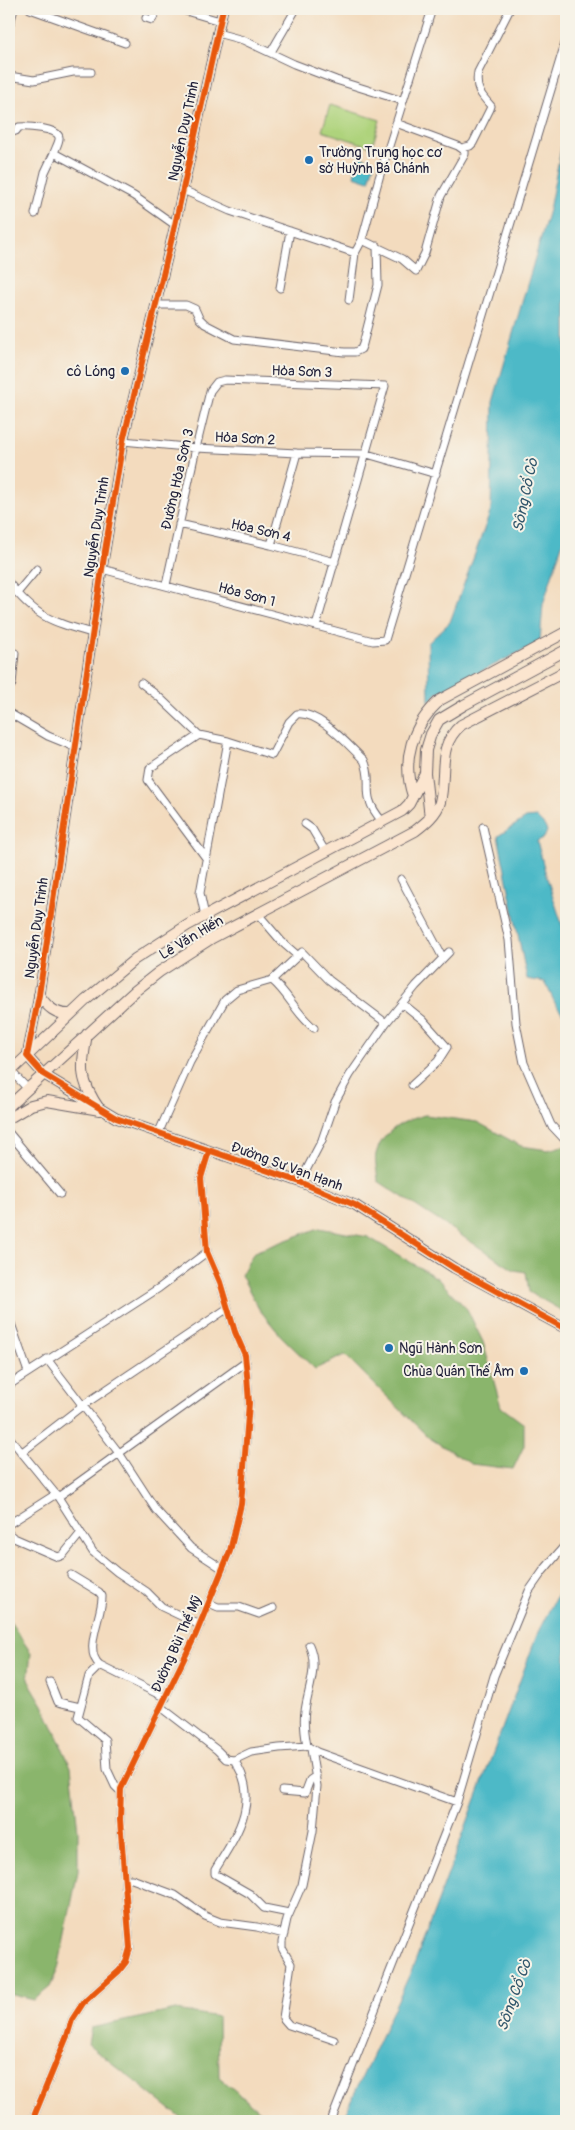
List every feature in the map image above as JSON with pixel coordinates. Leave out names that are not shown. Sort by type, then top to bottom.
[{"type":"main road","points":[[413,796],[408,780],[413,738],[418,725],[430,710],[440,700],[566,632]]},
{"type":"main road","points":[[430,818],[425,773],[426,750],[431,734],[439,720],[450,712],[566,650]]},
{"type":"main road","points":[[430,818],[440,803],[446,743],[452,733],[473,719],[566,671]]},
{"type":"main road","points":[[413,796],[425,773]]},
{"type":"main road","name":"Lê Văn Hiến","points":[[10,1070],[136,958],[205,916],[402,810],[413,796]]},
{"type":"main road","name":"Lê Văn Hiến","points":[[9,1106],[135,991],[159,972],[212,938],[415,831],[430,818]]},
{"type":"main road","points":[[39,995],[51,1009],[62,1015],[71,1014]]},
{"type":"main road","points":[[87,1034],[82,1066],[88,1092],[100,1110]]},
{"type":"main road","points":[[9,1118],[31,1105],[47,1101],[100,1110]]},
{"type":"street","points":[[9,27],[14,9]]},
{"type":"street","points":[[30,9],[125,43]]},
{"type":"street","points":[[146,18],[152,20],[158,9]]},
{"type":"street","points":[[179,9],[220,21]]},
{"type":"street","name":"Nguyễn Duy Trinh","points":[[27,1056],[39,995],[92,633],[123,441],[183,190],[223,9]]},
{"type":"street","points":[[270,52],[296,9]]},
{"type":"street","points":[[349,300],[356,253],[362,240],[432,9]]},
{"type":"street","points":[[396,123],[462,148],[470,146],[491,106],[480,94],[476,83],[478,72],[510,9]]},
{"type":"street","points":[[217,33],[242,40],[294,64],[336,80],[403,101]]},
{"type":"street","points":[[436,474],[566,40]]},
{"type":"street","points":[[9,76],[34,80],[73,72],[91,72]]},
{"type":"street","points":[[9,133],[16,131],[19,127],[27,126],[58,134],[59,138],[45,172],[35,214]]},
{"type":"street","points":[[362,240],[402,259],[416,271],[425,253],[441,196],[465,154],[462,148]]},
{"type":"street","points":[[54,153],[134,196],[175,224]]},
{"type":"street","points":[[183,190],[230,211],[356,253]]},
{"type":"street","points":[[280,288],[290,232]]},
{"type":"street","points":[[156,305],[186,306],[195,309],[199,318],[205,324],[234,338],[318,351],[355,352],[363,344],[376,295],[379,272],[377,246]]},
{"type":"street","name":"Hỏa Sơn 3","points":[[217,382],[386,386],[366,454]]},
{"type":"street","name":"Đường Hỏa Sơn 3","points":[[166,584],[210,391],[217,382]]},
{"type":"street","name":"Hỏa Sơn 2","points":[[123,441],[196,448],[297,454],[366,454],[436,474]]},
{"type":"street","points":[[271,545],[297,454]]},
{"type":"street","points":[[316,626],[366,454]]},
{"type":"street","name":"Hỏa Sơn 1","points":[[102,568],[373,641],[385,640],[436,474]]},
{"type":"street","name":"Hỏa Sơn 4","points":[[179,524],[336,562]]},
{"type":"street","points":[[16,593],[37,569]]},
{"type":"street","points":[[9,583],[34,612],[48,619],[92,633]]},
{"type":"street","points":[[9,688],[12,684],[15,653]]},
{"type":"street","points":[[141,683],[159,697],[199,735],[228,741],[272,755],[294,715],[302,713],[309,715],[328,728],[364,760],[368,799],[372,809],[382,821]]},
{"type":"street","points":[[9,714],[48,736],[75,747]]},
{"type":"street","points":[[199,735],[150,768],[148,780],[206,858]]},
{"type":"street","points":[[205,916],[200,893],[228,741]]},
{"type":"street","points":[[305,824],[312,829],[325,851]]},
{"type":"street","points":[[483,827],[509,940],[516,1023],[524,1063],[551,1125],[566,1141]]},
{"type":"street","points":[[401,878],[443,958]]},
{"type":"street","points":[[258,914],[282,942],[298,956]]},
{"type":"street","points":[[158,1134],[190,1062],[226,1000],[237,990],[272,980],[302,952],[329,980],[386,1023]]},
{"type":"street","points":[[300,1182],[322,1140],[335,1102],[350,1075],[402,1003],[449,952]]},
{"type":"street","points":[[272,980],[289,998],[300,1016],[314,1028]]},
{"type":"street","points":[[402,1003],[423,1020],[447,1047],[438,1061],[412,1085]]},
{"type":"street","name":"Đường Sư Vạn Hạnh","points":[[27,1056],[44,1074],[100,1110],[130,1124],[300,1182],[354,1206],[454,1268],[566,1329]]},
{"type":"street","points":[[10,1070],[28,1089]]},
{"type":"street","points":[[9,1133],[60,1194]]},
{"type":"street","name":"Đường Bùi Thế Mỹ","points":[[32,2121],[72,2020],[83,2003],[126,1962],[130,1948],[120,1820],[121,1792],[200,1625],[236,1532],[241,1504],[248,1403],[246,1362],[220,1282],[207,1252],[200,1178],[209,1151]]},
{"type":"street","points":[[9,1385],[159,1288],[207,1252]]},
{"type":"street","points":[[21,1453],[82,1406],[228,1308]]},
{"type":"street","points":[[9,1318],[28,1372]]},
{"type":"street","points":[[47,1359],[119,1453],[156,1510],[191,1548],[223,1569]]},
{"type":"street","points":[[9,1524],[57,1496],[246,1362]]},
{"type":"street","points":[[9,1437],[57,1496],[92,1552],[147,1592],[162,1607],[200,1625]]},
{"type":"street","points":[[9,1534],[58,1558],[63,1555],[80,1534]]},
{"type":"street","points":[[331,2121],[457,1802],[494,1676],[529,1591],[542,1571],[566,1544]]},
{"type":"street","points":[[71,1574],[99,1592],[102,1596],[92,1652],[94,1660],[100,1665],[166,1698]]},
{"type":"street","points":[[209,1603],[218,1607],[239,1607],[259,1614],[273,1608]]},
{"type":"street","points":[[310,1645],[314,1658],[305,1712],[304,1731],[316,1776],[316,1798],[307,1868],[299,1894],[289,1913],[284,1934],[282,1948],[291,1964],[284,2020],[298,2028],[334,2040]]},
{"type":"street","points":[[100,1665],[89,1676],[78,1714],[80,1719],[102,1737],[106,1743],[105,1760],[107,1768],[115,1786],[121,1792]]},
{"type":"street","points":[[50,1682],[58,1702],[80,1707]]},
{"type":"street","points":[[161,1707],[226,1759],[234,1760],[251,1752],[309,1748],[457,1802]]},
{"type":"street","points":[[234,1760],[244,1786],[245,1814],[238,1833],[215,1870],[215,1874],[250,1894],[264,1908],[289,1913]]},
{"type":"street","points":[[282,1791],[305,1793],[310,1780],[316,1776]]},
{"type":"street","points":[[125,1878],[175,1895],[205,1916],[220,1922],[257,1927],[284,1934]]},
{"type":"green space","points":[[330,105],[380,120],[372,147],[322,131]]},
{"type":"green space","points":[[425,1115],[477,1122],[521,1146],[548,1150],[566,1145],[566,1313],[529,1292],[526,1272],[514,1270],[378,1181],[376,1154],[383,1139],[402,1123]]},
{"type":"green space","name":"Ngũ Hành Sơn","points":[[319,1228],[368,1237],[437,1278],[467,1309],[483,1342],[501,1407],[524,1424],[524,1446],[513,1469],[471,1464],[428,1437],[345,1355],[315,1369],[281,1336],[259,1309],[241,1275],[254,1252]]},
{"type":"green space","points":[[9,1620],[31,1653],[28,1680],[43,1705],[71,1767],[78,1831],[78,1871],[58,1969],[50,1987],[34,2000],[9,1994]]},
{"type":"green space","points":[[176,2010],[218,2017],[219,2077],[271,2121],[185,2121],[88,2044],[91,2028]]},
{"type":"water","name":"Sông Cổ Cò","points":[[566,123],[566,532],[543,604],[540,642],[472,676],[451,690],[439,692],[429,702],[428,643],[450,622],[491,510],[493,402],[549,210]]},
{"type":"water","points":[[359,156],[375,161],[369,181],[354,176]]},
{"type":"water","points":[[536,817],[547,831],[544,838],[537,841],[566,937],[566,1018],[555,1003],[545,982],[527,979],[498,836],[526,818]]},
{"type":"water","name":"Sông Cổ Cò","points":[[566,1582],[566,2109],[562,2121],[344,2121],[349,2105],[415,1963],[538,1632],[559,1591]]},
{"type":"cycle path","points":[[223,9],[175,225],[123,441],[102,569],[39,995],[27,1056],[43,1074],[116,1118],[300,1182],[355,1205],[454,1268],[566,1329]]},
{"type":"cycle path","points":[[32,2121],[72,2020],[83,2003],[119,1971],[126,1962],[130,1948],[120,1820],[121,1789],[195,1636],[230,1551],[241,1504],[249,1403],[247,1375],[245,1355],[235,1332],[220,1282],[207,1252],[201,1178],[209,1151]]},
{"type":"place","name":"Trường Trung học cơ sở Huỳnh Bá Chánh","points":[[309,160]]},
{"type":"place","name":"cô Lóng","points":[[125,371]]},
{"type":"place","name":"Ngũ Hành Sơn","points":[[389,1348]]},
{"type":"place","name":"Chùa Quán Thế Âm","points":[[524,1371]]}]
